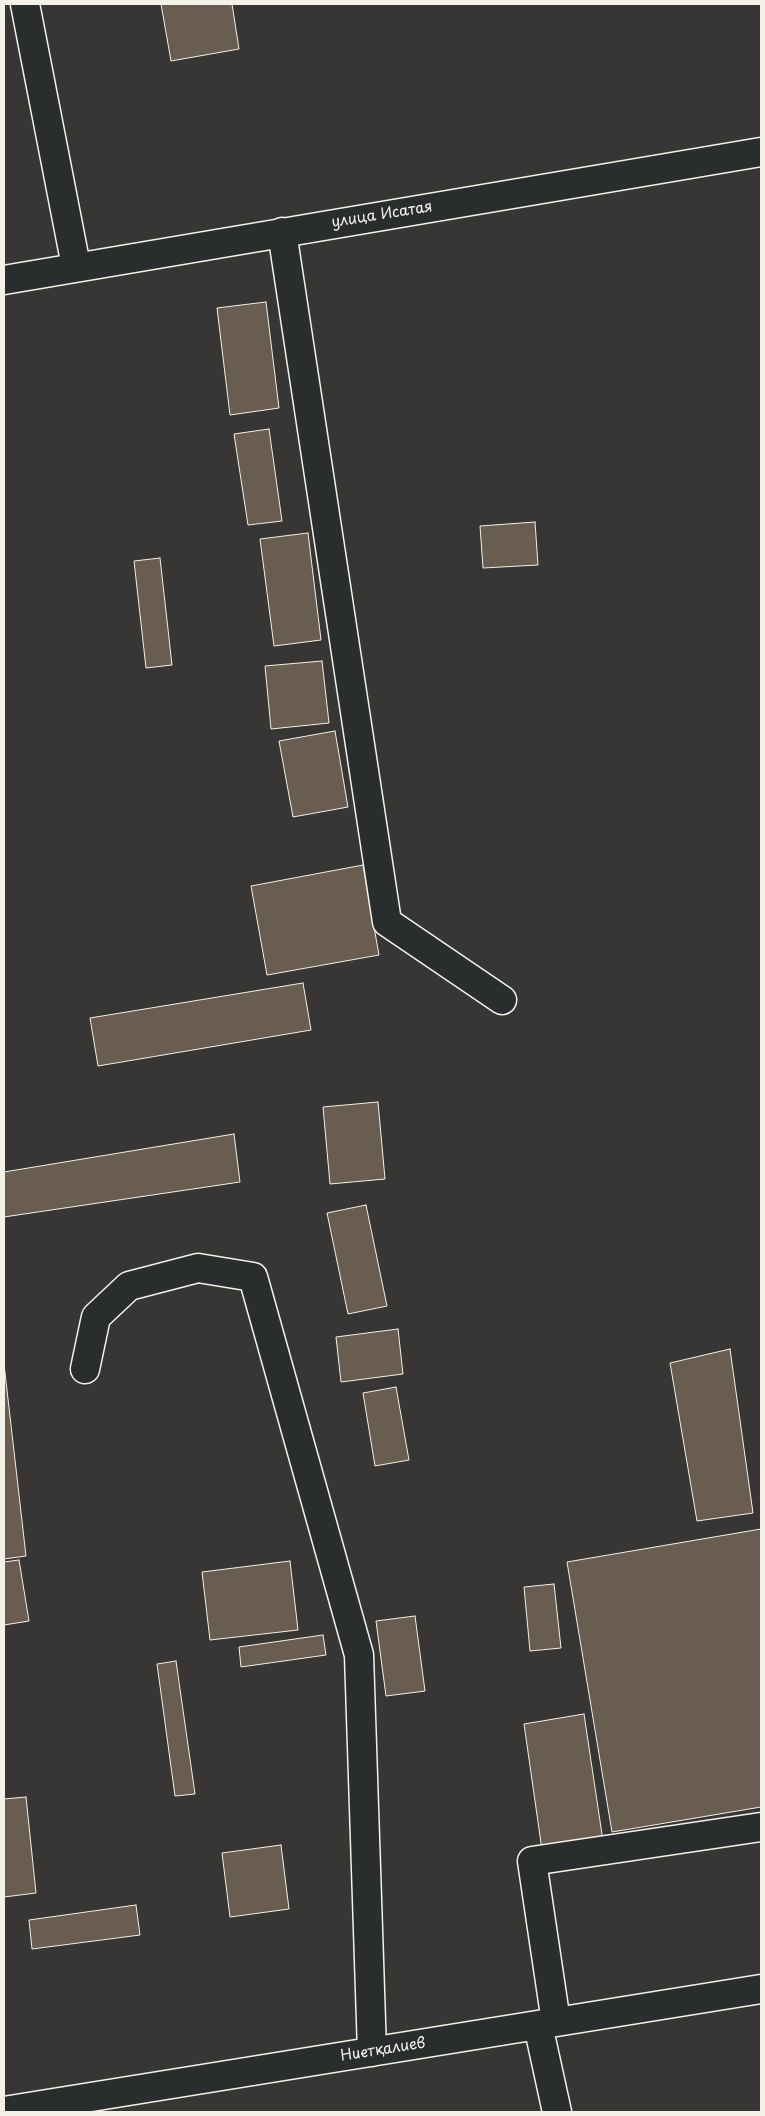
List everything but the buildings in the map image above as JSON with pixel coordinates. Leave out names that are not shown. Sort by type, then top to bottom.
[{"type":"street","points":[[25,4],[76,266]]},
{"type":"street","name":"улица Исатая","points":[[4,280],[76,266],[761,152]]},
{"type":"street","points":[[282,232],[387,922],[502,1000]]},
{"type":"street","points":[[85,1370],[96,1317],[129,1286],[198,1268],[253,1277],[359,1655],[372,2052]]},
{"type":"street","points":[[557,2112],[532,1861],[761,1827]]},
{"type":"street","name":"Ниетқалиев","points":[[4,2111],[57,2107],[372,2052],[761,1989]]}]
